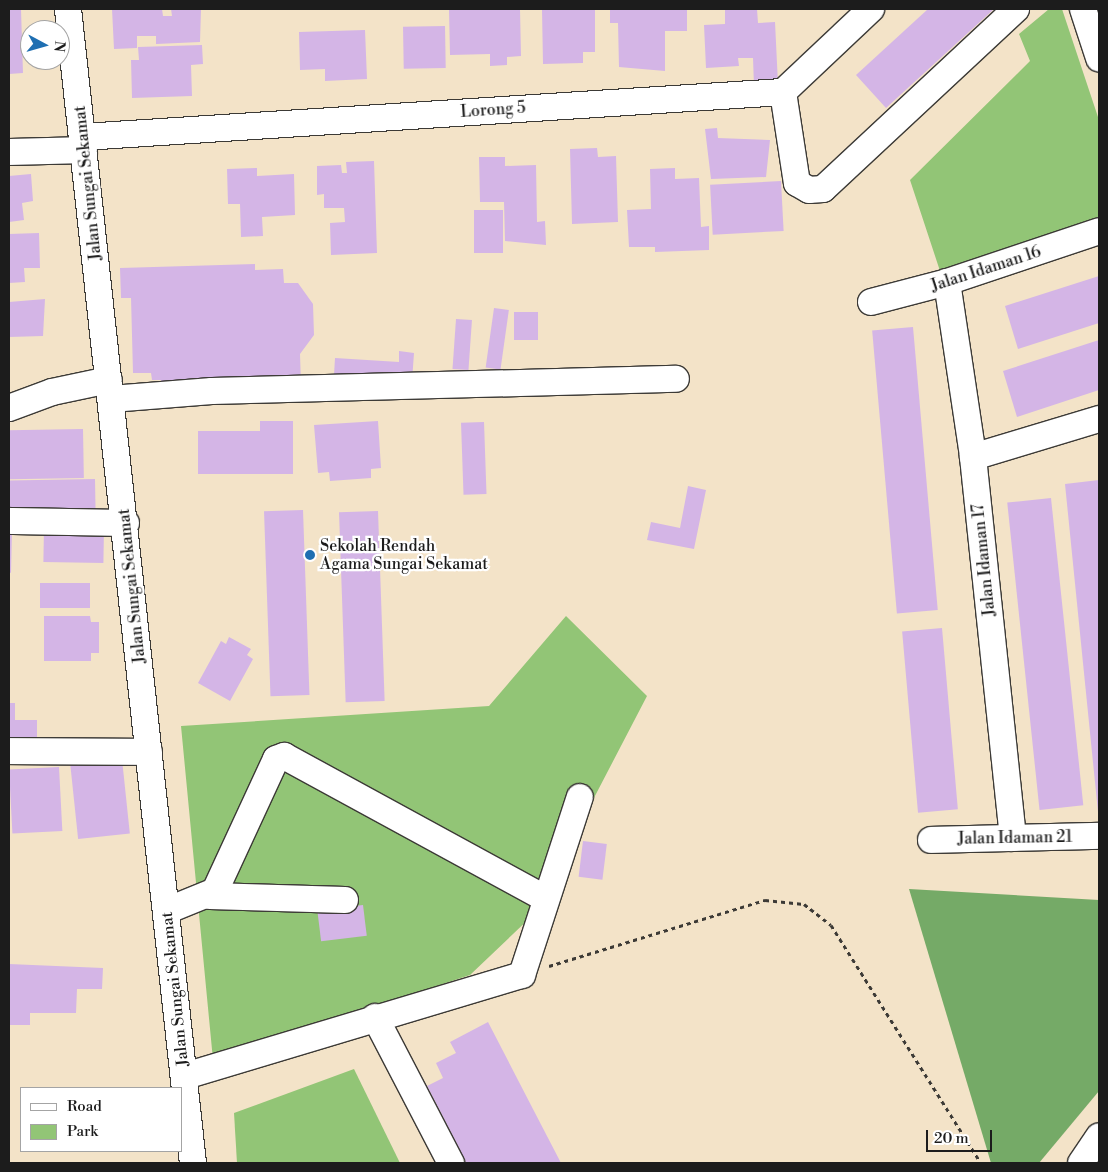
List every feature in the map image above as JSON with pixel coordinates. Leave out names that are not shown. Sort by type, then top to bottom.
[{"type":"street","name":"Jalan Sungai Sekamat","points":[[68,9],[126,523],[193,1163]]},
{"type":"street","points":[[860,12],[783,92],[797,183],[809,190],[823,189],[1016,9]]},
{"type":"street","points":[[1083,9],[1099,58]]},
{"type":"street","name":"Lorong 5","points":[[9,152],[83,143],[783,92]]},
{"type":"street","name":"Jalan Idaman 16","points":[[871,302],[947,282],[1099,231]]},
{"type":"street","name":"Jalan Idaman 17","points":[[947,282],[973,457],[1013,838]]},
{"type":"street","points":[[9,408],[52,392],[110,390],[212,391],[676,379]]},
{"type":"street","points":[[973,457],[1099,419]]},
{"type":"street","points":[[9,521],[126,523]]},
{"type":"street","points":[[9,751],[149,752]]},
{"type":"street","points":[[210,896],[276,759],[284,756],[546,899]]},
{"type":"street","points":[[184,1076],[375,1017],[522,975],[580,797]]},
{"type":"street","name":"Jalan Idaman 21","points":[[931,840],[1099,836]]},
{"type":"street","points":[[166,912],[210,896],[345,900]]},
{"type":"street","points":[[375,1017],[451,1163]]},
{"type":"street","points":[[1081,1163],[1099,1136]]},
{"type":"path","points":[[522,975],[765,900],[804,904],[831,925],[981,1163]]},
{"type":"green space","points":[[1049,9],[1062,9],[1099,120],[1099,217],[940,271],[910,180],[1030,61],[1019,34]]},
{"type":"green space","points":[[566,616],[647,696],[533,915],[470,975],[213,1060],[181,726],[489,706]]},
{"type":"green space","points":[[909,889],[1099,900],[1099,1091],[1039,1163],[991,1163]]},
{"type":"green space","points":[[354,1069],[400,1163],[237,1163],[234,1113]]},
{"type":"building","points":[[112,9],[162,9],[163,16],[172,16],[171,9],[201,9],[200,42],[156,44],[156,36],[137,36],[137,48],[114,49]]},
{"type":"building","points":[[449,9],[520,9],[521,56],[507,57],[507,65],[490,66],[490,54],[450,55]]},
{"type":"building","points":[[595,9],[595,52],[583,52],[583,63],[543,64],[542,10]]},
{"type":"building","points":[[610,9],[687,9],[687,31],[665,31],[665,71],[619,67],[618,23],[610,23]]},
{"type":"building","points":[[725,9],[757,9],[758,23],[775,22],[778,84],[754,86],[753,58],[738,58],[739,66],[706,68],[704,25],[725,24]]},
{"type":"building","points":[[928,9],[994,9],[886,108],[856,75]]},
{"type":"building","points":[[9,10],[21,10],[20,70],[23,70],[23,73],[9,74]]},
{"type":"building","points":[[445,26],[446,68],[404,69],[403,27]]},
{"type":"building","points":[[365,30],[367,79],[325,81],[325,69],[300,70],[299,32]]},
{"type":"building","points":[[202,45],[203,64],[191,65],[192,96],[132,98],[131,60],[139,60],[138,47]]},
{"type":"building","points":[[717,128],[718,138],[770,140],[766,177],[711,179],[705,129]]},
{"type":"building","points":[[597,148],[598,157],[616,156],[618,222],[572,224],[570,149]]},
{"type":"building","points":[[479,157],[505,157],[505,166],[536,165],[537,222],[545,221],[546,245],[505,241],[504,202],[480,202]]},
{"type":"building","points":[[374,161],[377,253],[331,255],[330,223],[345,222],[344,208],[324,208],[324,194],[317,195],[317,166],[341,165],[342,173],[347,173],[346,162]]},
{"type":"building","points":[[257,168],[257,176],[294,174],[295,215],[262,217],[263,236],[241,237],[240,204],[228,204],[227,169]]},
{"type":"building","points":[[675,168],[675,179],[699,178],[701,227],[709,226],[709,250],[655,252],[655,247],[629,247],[627,210],[651,209],[650,169]]},
{"type":"building","points":[[31,174],[33,201],[22,203],[24,220],[9,222],[9,176]]},
{"type":"building","points":[[781,181],[784,231],[713,235],[710,185]]},
{"type":"building","points":[[474,210],[503,210],[503,253],[474,253]]},
{"type":"building","points":[[39,233],[40,268],[24,268],[25,282],[9,283],[9,234]]},
{"type":"building","points":[[255,264],[255,270],[283,269],[284,283],[298,283],[313,304],[314,335],[300,354],[301,385],[162,392],[161,380],[152,380],[151,373],[133,373],[131,298],[121,298],[120,268]]},
{"type":"building","points":[[1099,276],[1099,323],[1018,349],[1005,306]]},
{"type":"building","points":[[45,299],[43,336],[9,337],[9,302]]},
{"type":"building","points":[[494,308],[509,310],[501,370],[486,367]]},
{"type":"building","points":[[514,312],[538,312],[538,340],[514,340]]},
{"type":"building","points":[[456,319],[472,320],[468,370],[453,369]]},
{"type":"building","points":[[913,327],[938,610],[897,613],[872,331]]},
{"type":"building","points":[[1099,340],[1099,390],[1017,417],[1003,371]]},
{"type":"building","points":[[399,351],[414,353],[412,381],[334,375],[335,358],[399,362]]},
{"type":"building","points":[[260,421],[293,421],[293,474],[198,474],[198,431],[260,431]]},
{"type":"building","points":[[378,421],[381,468],[371,469],[371,478],[330,481],[329,472],[318,473],[314,425]]},
{"type":"building","points":[[484,422],[487,494],[464,495],[461,423]]},
{"type":"building","points":[[83,429],[84,478],[10,479],[9,430]]},
{"type":"building","points":[[95,479],[96,518],[10,519],[9,481]]},
{"type":"building","points":[[1099,480],[1099,812],[1098,812],[1065,484]]},
{"type":"building","points":[[688,486],[706,490],[694,549],[647,540],[651,522],[680,528]]},
{"type":"building","points":[[1051,498],[1083,805],[1040,810],[1007,503]]},
{"type":"building","points":[[303,510],[309,695],[270,696],[264,511]]},
{"type":"building","points":[[378,511],[385,701],[346,702],[339,512]]},
{"type":"building","points":[[44,527],[104,528],[103,563],[43,562]]},
{"type":"building","points":[[9,531],[12,531],[11,573],[9,572]]},
{"type":"building","points":[[40,583],[90,583],[90,608],[40,608]]},
{"type":"building","points":[[44,616],[90,616],[91,622],[99,622],[99,653],[91,653],[91,661],[44,661]]},
{"type":"building","points":[[942,628],[958,809],[918,813],[902,631]]},
{"type":"building","points":[[229,637],[251,649],[247,655],[253,659],[230,701],[198,683],[221,641],[226,644]]},
{"type":"building","points":[[9,703],[15,703],[15,720],[37,720],[37,745],[9,745]]},
{"type":"building","points":[[122,759],[130,834],[78,839],[70,764]]},
{"type":"building","points":[[59,767],[62,831],[12,834],[9,770]]},
{"type":"building","points":[[583,841],[607,844],[602,880],[579,877]]},
{"type":"building","points":[[363,905],[367,936],[321,941],[317,911]]},
{"type":"building","points":[[9,964],[103,968],[102,989],[77,989],[76,1013],[30,1013],[30,1025],[9,1025]]},
{"type":"building","points":[[488,1022],[561,1163],[466,1163],[427,1086],[443,1078],[436,1063],[456,1053],[450,1042]]},
{"type":"place","name":"Sekolah Rendah Agama Sungai Sekamat","points":[[310,555]]}]
